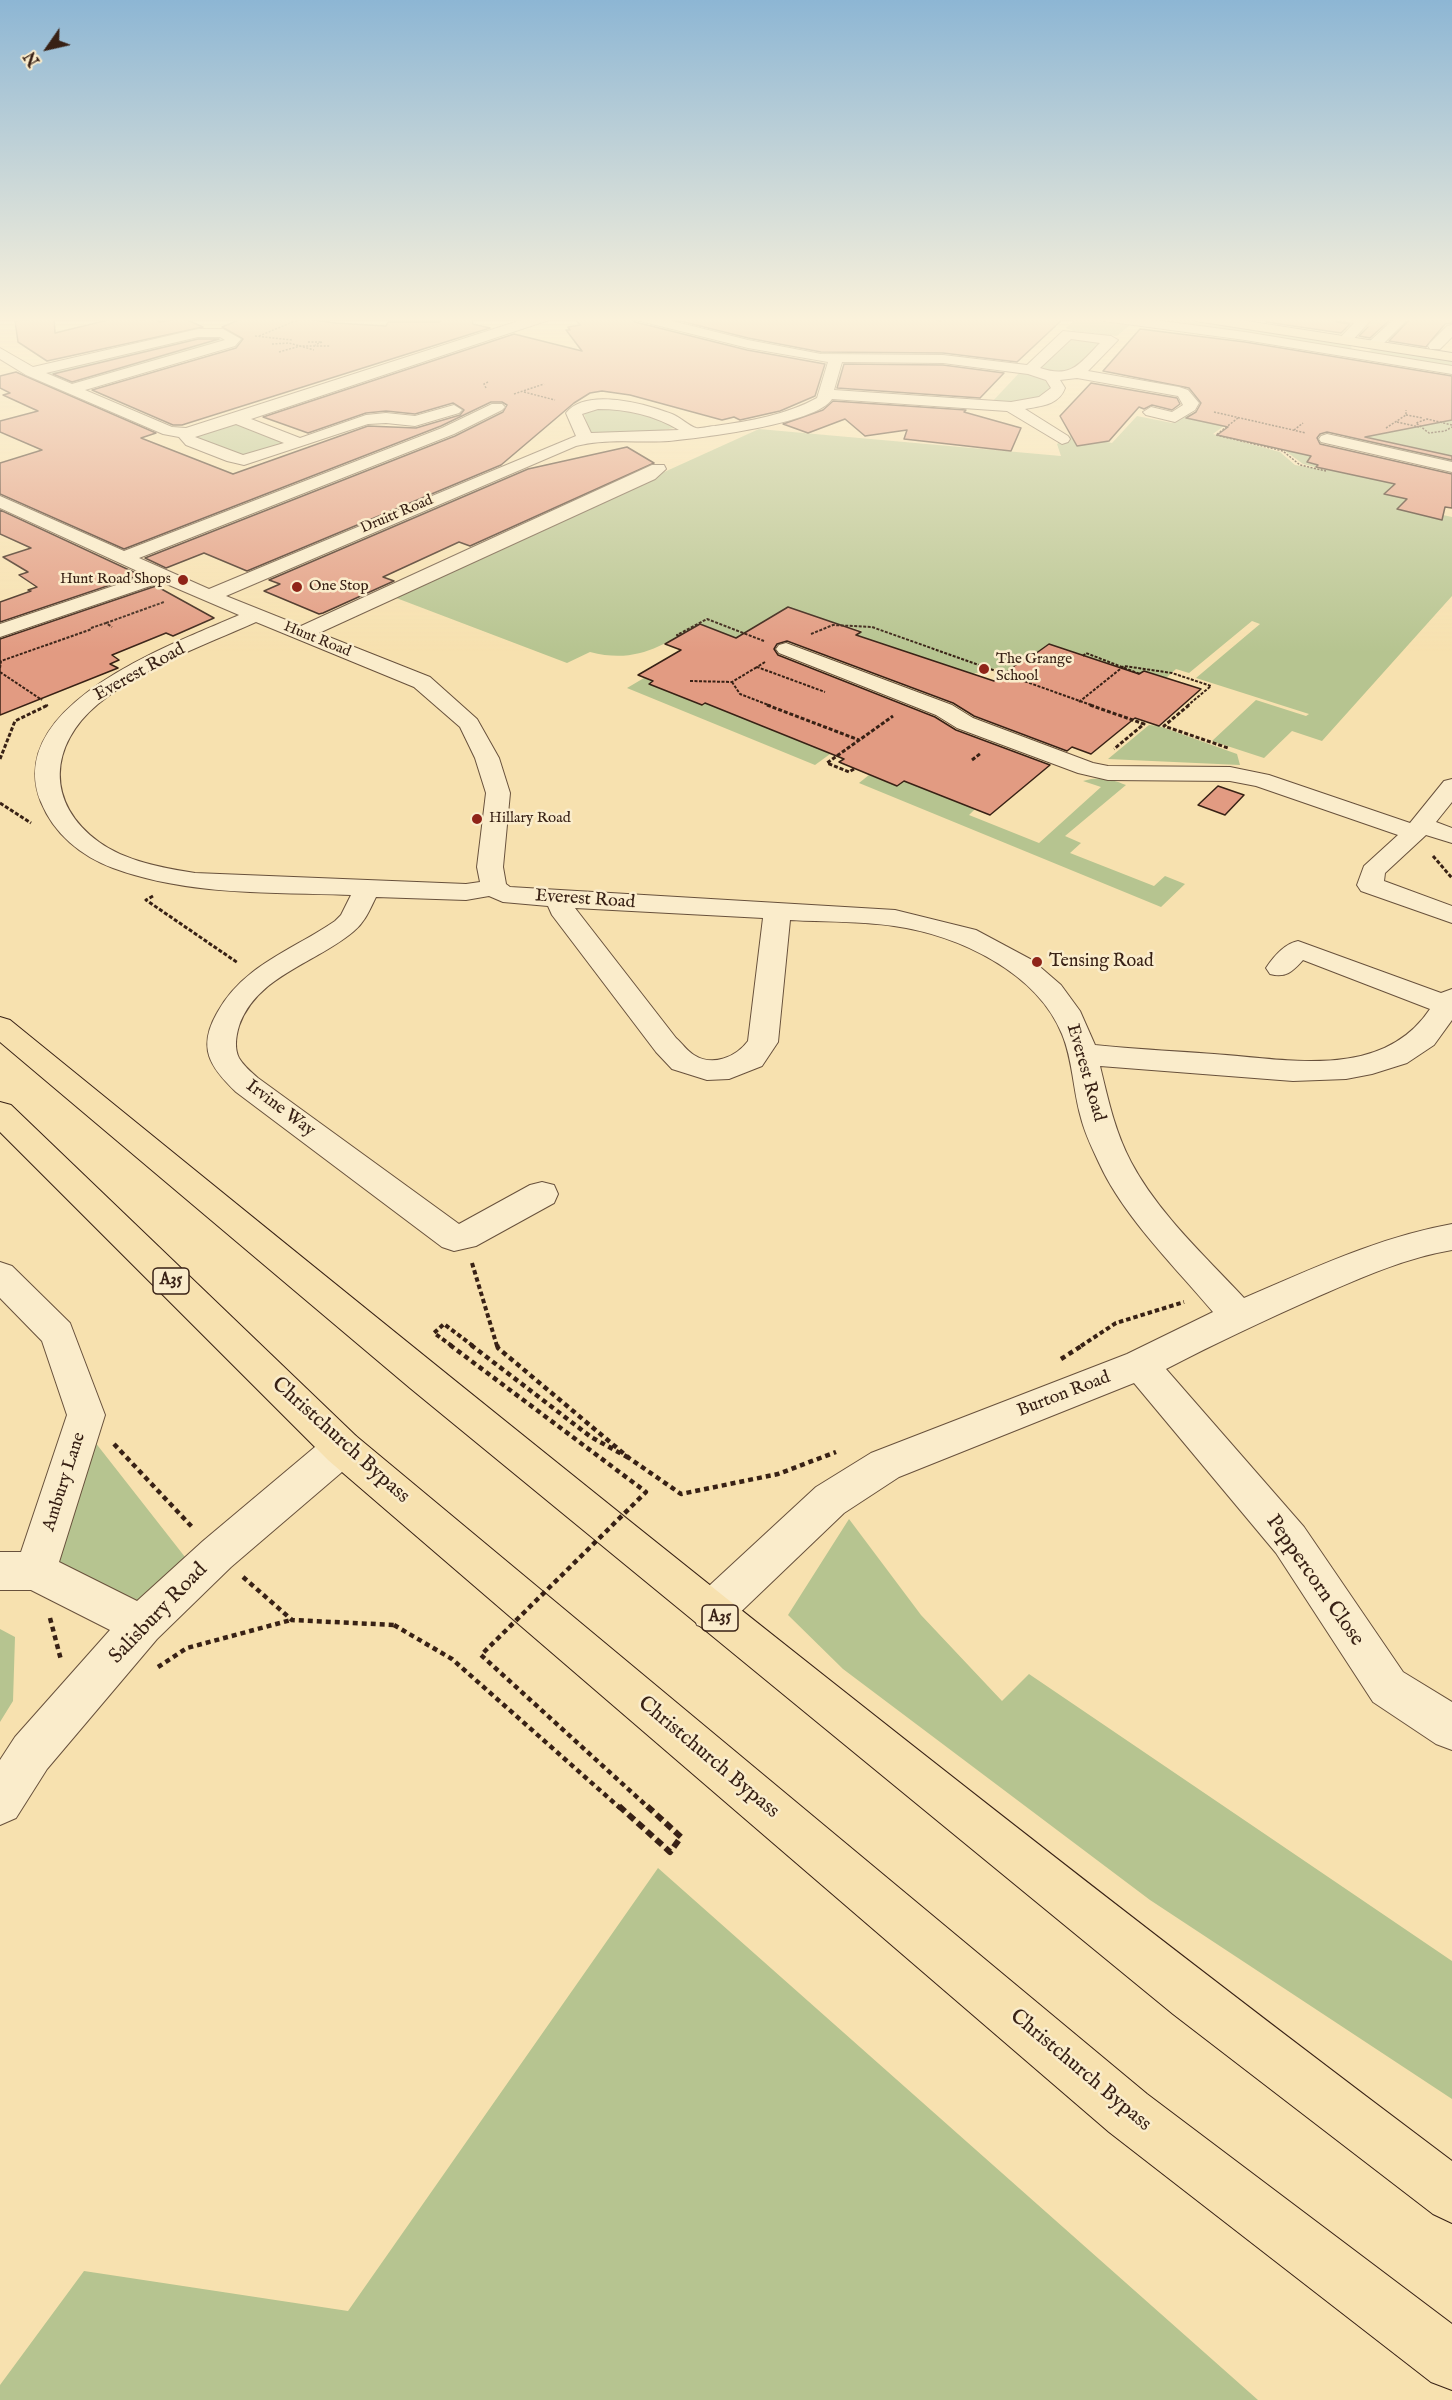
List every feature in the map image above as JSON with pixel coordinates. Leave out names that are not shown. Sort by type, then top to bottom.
[{"type":"main road","name":"A35","points":[[0,1027],[432,1384],[712,1611],[1191,1996],[1452,2195]]},
{"type":"main road","name":"Christchurch Bypass","points":[[0,1113],[342,1448],[1128,2113],[1452,2361]]},
{"type":"street","points":[[164,429],[186,433],[200,429]]},
{"type":"street","points":[[263,429],[300,443]]},
{"type":"street","points":[[186,433],[187,439],[192,442],[239,459],[250,459],[338,429]]},
{"type":"street","points":[[394,432],[398,429]]},
{"type":"street","points":[[125,557],[450,429]]},
{"type":"street","points":[[581,429],[585,438]]},
{"type":"street","points":[[686,429],[693,434]]},
{"type":"street","name":"Druitt Road","points":[[202,593],[585,438],[693,434],[729,429]]},
{"type":"street","points":[[1045,429],[1062,440]]},
{"type":"street","points":[[1338,432],[1452,467]]},
{"type":"street","points":[[302,633],[632,483],[658,469]]},
{"type":"street","name":"Hunt Road","points":[[0,501],[162,576],[422,682],[469,724],[487,758],[498,793],[490,867],[494,887]]},
{"type":"street","points":[[0,631],[162,576]]},
{"type":"street","name":"Everest Road","points":[[256,615],[151,664],[90,700],[59,731],[46,769],[48,793],[57,815],[91,848],[140,869],[182,879],[466,892],[494,887],[503,894],[563,899],[895,918],[966,936],[1023,966],[1052,991],[1066,1011],[1082,1054],[1097,1120],[1117,1167],[1149,1215],[1238,1316]]},
{"type":"street","points":[[786,649],[944,710],[965,723],[1086,768],[1119,773],[1230,774],[1261,780],[1418,829],[1452,836]]},
{"type":"street","points":[[1452,786],[1418,829],[1373,871],[1370,885],[1452,915]]},
{"type":"street","name":"Irvine Way","points":[[368,889],[360,898],[352,920],[262,976],[235,1003],[221,1035],[220,1046],[224,1059],[234,1073],[256,1092],[454,1238],[464,1237]]},
{"type":"street","points":[[563,899],[561,909],[666,1045],[683,1062],[707,1070],[729,1069],[751,1059],[763,1042],[777,913]]},
{"type":"street","points":[[1082,1054],[1291,1070],[1331,1070],[1365,1066],[1395,1056],[1420,1041],[1450,1001],[1298,949],[1280,968]]},
{"type":"street","points":[[464,1237],[542,1194]]},
{"type":"street","name":"Burton Road","points":[[712,1611],[830,1500],[885,1465],[1140,1365],[1238,1316],[1370,1259],[1424,1242],[1452,1237]]},
{"type":"street","name":"Ambury Lane","points":[[0,1276],[57,1334],[86,1415],[18,1571]]},
{"type":"street","name":"Peppercorn Close","points":[[1140,1365],[1290,1540],[1388,1687],[1452,1728]]},
{"type":"street","name":"Salisbury Road","points":[[0,1802],[32,1753],[142,1625],[217,1554],[342,1448]]},
{"type":"street","points":[[18,1571],[142,1625]]},
{"type":"path","points":[[1224,429],[1216,435],[1283,451],[1300,465],[1326,471]]},
{"type":"path","points":[[1288,429],[1338,432]]},
{"type":"path","points":[[1423,429],[1429,433],[1448,429]]},
{"type":"path","points":[[1428,437],[1429,433]]},
{"type":"path","points":[[106,623],[202,593]]},
{"type":"path","points":[[680,636],[677,635],[707,620],[786,649],[818,629],[845,622],[886,632],[1144,724],[1108,753]]},
{"type":"path","points":[[42,700],[0,670],[1,661],[92,629]]},
{"type":"path","points":[[1083,656],[1086,653],[1140,674]]},
{"type":"path","points":[[690,681],[732,682],[757,667]]},
{"type":"path","points":[[1079,702],[1122,668],[1172,673],[1211,686],[1164,726],[1232,750]]},
{"type":"path","points":[[732,682],[740,694],[859,740]]},
{"type":"path","points":[[0,759],[15,721],[53,703]]},
{"type":"path","points":[[854,769],[849,772],[827,763],[894,716]]},
{"type":"path","points":[[182,879],[146,900],[248,970],[262,976]]},
{"type":"path","points":[[394,1625],[452,1659],[670,1852],[681,1837],[481,1655],[646,1492],[434,1333],[444,1324],[591,1437],[629,1458],[498,1348],[464,1237]]},
{"type":"path","points":[[18,1571],[64,1668]]},
{"type":"path","points":[[148,1674],[187,1648],[292,1620]]},
{"type":"green space","points":[[219,429],[251,429],[286,443],[242,456],[195,440],[193,436]]},
{"type":"green space","points":[[589,429],[668,429],[649,432],[590,432]]},
{"type":"green space","name":"The Grange School","points":[[759,429],[1061,456],[1057,444],[1072,435],[1112,443],[1125,429],[1220,429],[1213,434],[1280,452],[1295,465],[1326,470],[1303,464],[1284,450],[1311,456],[1308,462],[1318,465],[1317,467],[1423,485],[1398,509],[1442,520],[1443,515],[1452,517],[1452,596],[1322,741],[1292,731],[1264,758],[1212,741],[1256,700],[1306,716],[1309,714],[1196,678],[1260,624],[1252,621],[1189,673],[1176,669],[1166,678],[1144,671],[1120,690],[1031,653],[1007,672],[997,668],[972,674],[856,635],[862,631],[843,625],[829,633],[788,607],[736,638],[700,624],[648,651],[621,656],[590,652],[567,663],[391,596]]},
{"type":"green space","points":[[1354,429],[1452,429],[1452,464],[1343,439]]},
{"type":"green space","points":[[644,678],[653,681],[650,684],[707,701],[732,714],[806,743],[848,741],[815,765],[627,688]]},
{"type":"green space","points":[[1149,725],[1159,726],[1237,754],[1240,765],[1108,759]]},
{"type":"green space","points":[[869,775],[897,786],[904,780],[975,809],[969,815],[1039,843],[1101,787],[1083,781],[1100,778],[1121,783],[1126,785],[1065,836],[1081,843],[1070,853],[1154,886],[1165,876],[1185,884],[1161,907],[859,783]]},
{"type":"green space","points":[[91,1437],[185,1557],[136,1610],[51,1561]]},
{"type":"green space","points":[[849,1519],[921,1615],[1002,1701],[1029,1674],[1452,1961],[1452,2099],[1150,1900],[843,1669],[788,1615]]},
{"type":"green space","points":[[0,1629],[15,1637],[13,1701],[0,1722]]},
{"type":"green space","points":[[658,1868],[1258,2400],[0,2400],[0,2385],[84,2271],[348,2311]]},
{"type":"building","points":[[0,429],[147,429],[156,433],[141,438],[233,474],[360,429],[433,429],[124,549],[0,494],[0,463],[42,450],[0,432]]},
{"type":"building","points":[[297,429],[320,429],[308,433]]},
{"type":"building","points":[[469,429],[543,429],[501,465],[247,571],[204,553],[166,568],[145,558]]},
{"type":"building","points":[[797,429],[819,429],[808,433]]},
{"type":"building","points":[[857,429],[1021,429],[1011,451],[904,439],[907,430],[865,436]]},
{"type":"building","points":[[1067,429],[1120,429],[1109,441],[1077,446]]},
{"type":"building","points":[[1225,429],[1406,429],[1365,437],[1452,456],[1452,460],[1327,432],[1320,434],[1317,438],[1320,444],[1452,474],[1452,508],[1445,507],[1442,520],[1397,509],[1407,499],[1384,494],[1395,484],[1316,467],[1318,465],[1307,462],[1311,456],[1217,435]]},
{"type":"building","points":[[627,447],[654,463],[470,546],[459,542],[383,577],[394,581],[323,613],[319,614],[264,591],[280,584],[269,580],[528,469]]},
{"type":"building","points":[[0,510],[140,575],[0,622],[0,602],[37,587],[19,575],[28,572],[3,557],[31,548],[0,534]]},
{"type":"building","points":[[156,586],[214,618],[173,636],[166,633],[112,655],[119,660],[110,664],[118,668],[0,715],[0,639]]},
{"type":"building","points":[[788,607],[861,632],[856,635],[994,681],[1032,653],[1035,654],[1049,644],[1139,674],[1144,671],[1201,689],[1159,726],[1135,718],[1091,754],[1072,747],[1067,751],[974,716],[953,703],[787,641],[777,644],[774,649],[778,655],[935,717],[956,730],[1050,765],[990,815],[904,781],[897,786],[839,762],[844,759],[705,703],[702,705],[649,684],[653,681],[638,675],[681,650],[665,644],[700,624],[736,638]]},
{"type":"building","points":[[1218,786],[1244,795],[1225,815],[1198,805]]},
{"type":"place","name":"Hunt Road Shops","points":[[183,580]]},
{"type":"place","name":"One Stop","points":[[297,587]]},
{"type":"place","name":"The Grange School","points":[[984,669]]},
{"type":"place","name":"Hillary Road","points":[[477,819]]},
{"type":"place","name":"Tensing Road","points":[[1037,962]]}]
